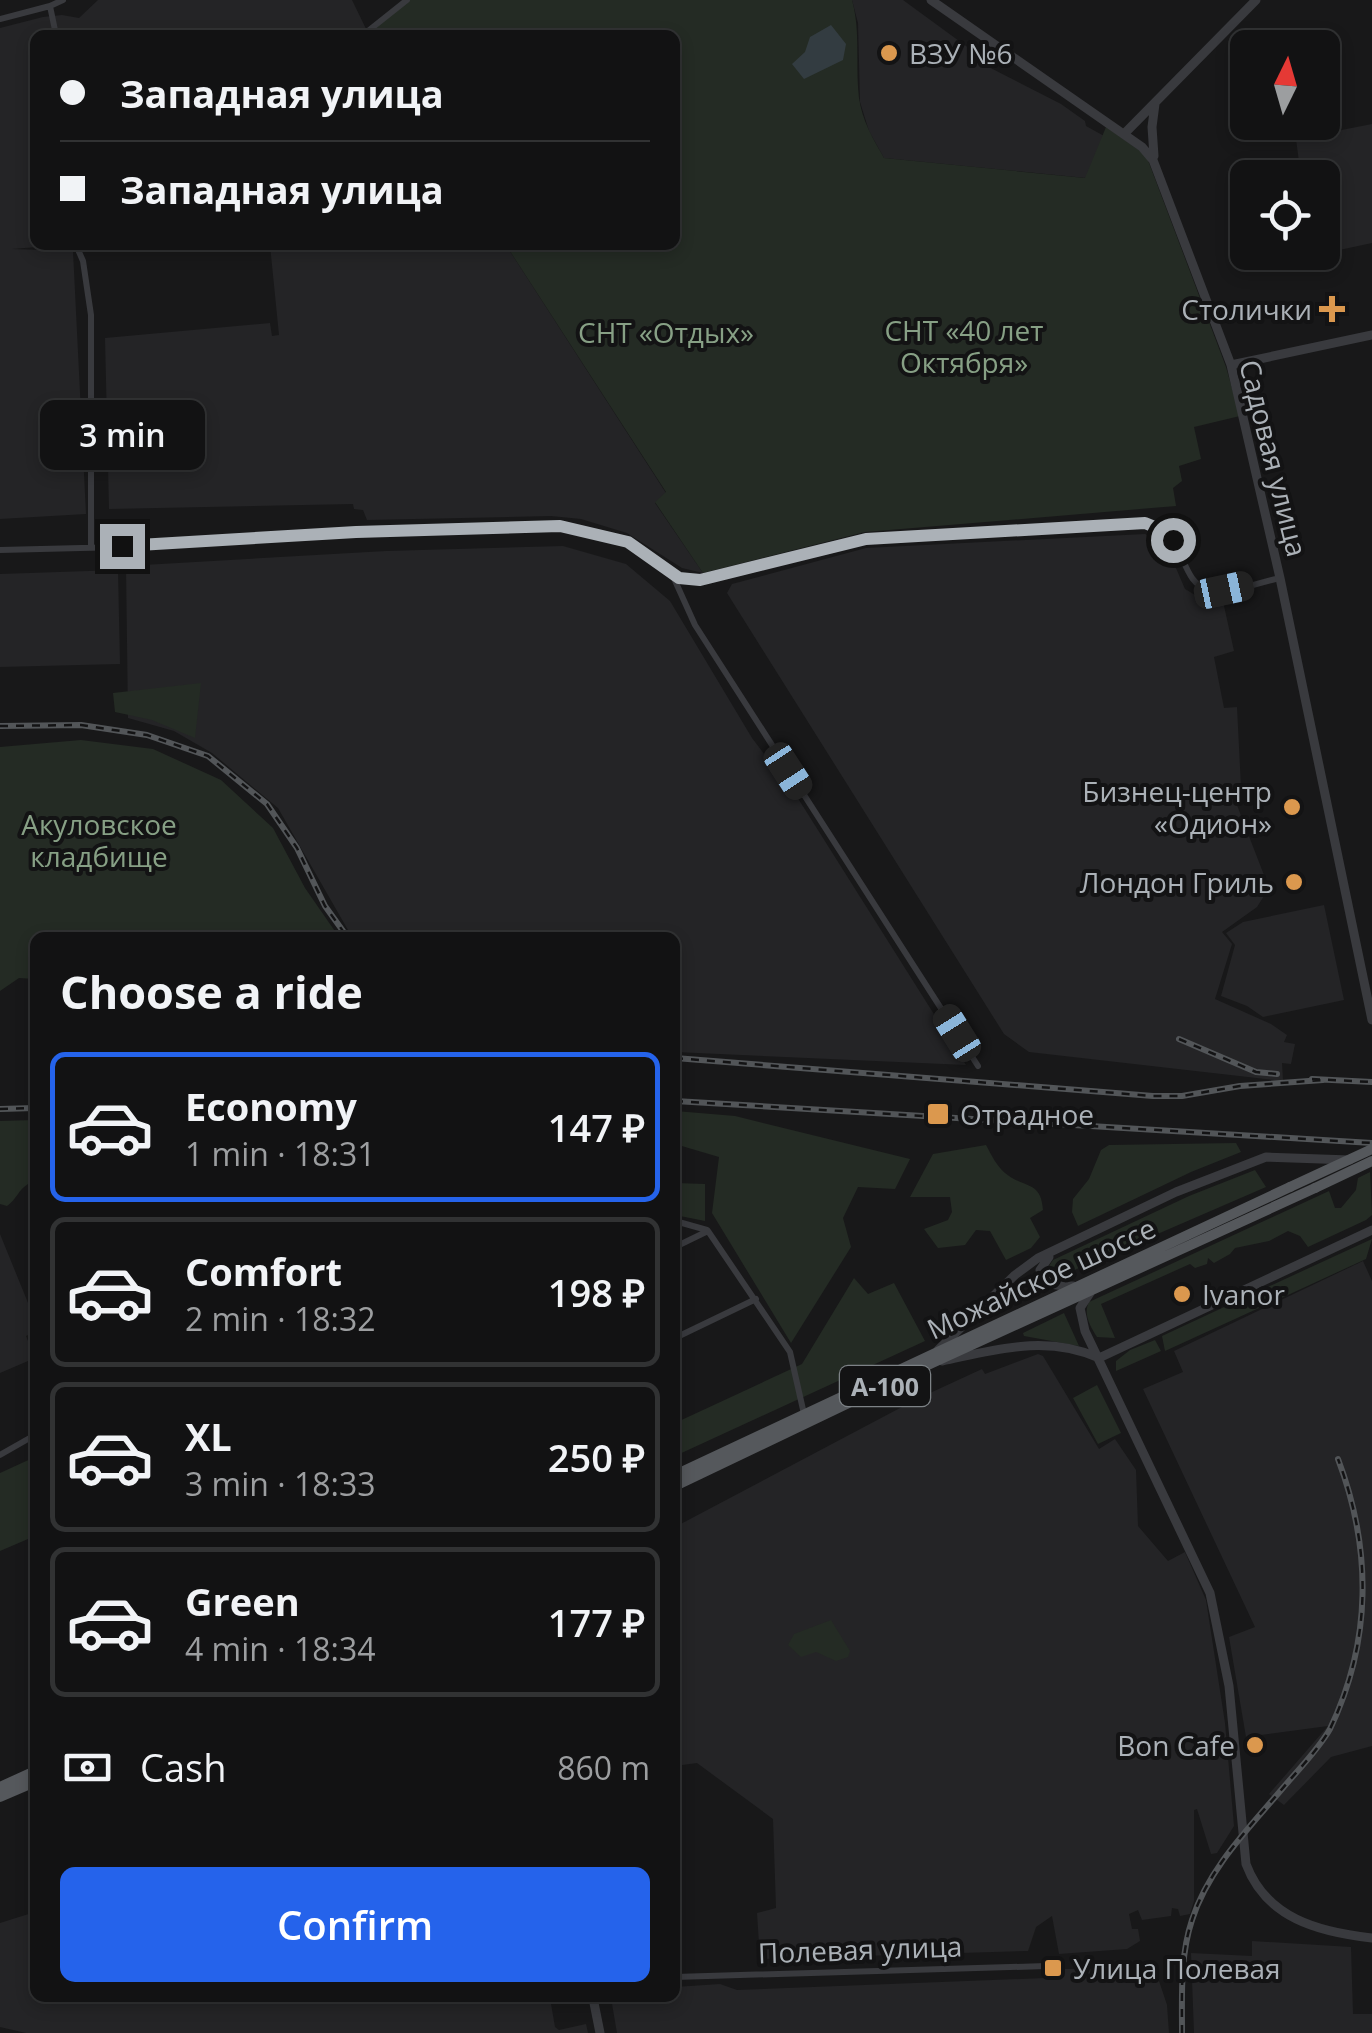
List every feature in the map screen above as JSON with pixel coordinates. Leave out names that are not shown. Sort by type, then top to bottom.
[{"type":"main road","name":"Можайское шоссе","points":[[680,1473],[1372,1149]]},
{"type":"main road","name":"Можайское шоссе","points":[[680,1484],[930,1364],[1372,1162]]},
{"type":"main road","points":[[0,1787],[30,1773]]},
{"type":"main road","points":[[0,1797],[30,1784]]},
{"type":"street","points":[[0,19],[64,0]]},
{"type":"street","points":[[369,30],[407,0]]},
{"type":"street","name":"Садовая улица","points":[[931,0],[1149,152],[1156,166],[1231,365],[1280,578],[1372,1020]]},
{"type":"street","points":[[1124,134],[1256,0]]},
{"type":"street","points":[[51,3],[55,30]]},
{"type":"street","points":[[1155,104],[1152,127],[1156,166]]},
{"type":"street","points":[[78,250],[90,315],[91,547]]},
{"type":"street","points":[[1231,365],[1372,335]]},
{"type":"street","points":[[0,550],[560,526],[628,542],[679,578],[700,580],[866,539],[1145,523],[1173,540],[1193,581],[1208,590],[1280,578]]},
{"type":"street","points":[[672,573],[695,625],[978,1066]]},
{"type":"street","points":[[1364,984],[1372,994]]},
{"type":"street","points":[[937,1351],[1015,1275],[1058,1249],[1176,1192],[1251,1161],[1298,1156],[1372,1162]]},
{"type":"street","points":[[680,1223],[708,1231],[756,1299],[790,1352],[804,1414]]},
{"type":"street","points":[[930,1364],[1016,1345],[1050,1344],[1099,1358],[1372,1230]]},
{"type":"street","points":[[680,1245],[708,1231]]},
{"type":"street","points":[[1058,1249],[1043,1262],[1043,1279],[1053,1286],[1073,1286]]},
{"type":"street","points":[[1095,1288],[1083,1300],[1081,1320],[1210,1593],[1229,1686],[1246,1864],[1254,1885],[1266,1901],[1305,1922],[1343,1935],[1372,1938]]},
{"type":"street","points":[[680,1336],[756,1299]]},
{"type":"street","points":[[0,1455],[30,1438]]},
{"type":"street","name":"Полевая улица","points":[[680,1978],[1046,1966]]},
{"type":"street","points":[[594,2002],[600,2033]]},
{"type":"shaded area","points":[[98,0],[352,0],[367,30],[30,30],[30,248],[12,249],[73,251],[86,514],[0,519],[0,28],[43,17],[79,18]]},
{"type":"shaded area","points":[[852,0],[903,0],[981,57],[979,62],[1061,104],[1085,121],[1086,126],[1104,136],[1086,178],[884,158],[869,131],[860,102],[858,23]]},
{"type":"shaded area","points":[[831,25],[846,44],[843,60],[804,79],[792,64],[805,52],[810,37]]},
{"type":"shaded area","points":[[1372,124],[1372,243],[1340,250],[1340,160],[1299,160],[1296,140],[1340,140],[1340,130]]},
{"type":"shaded area","points":[[270,250],[509,250],[666,493],[655,503],[703,573],[682,568],[627,533],[581,519],[551,516],[367,520],[363,510],[354,509],[353,504],[109,509],[105,338],[270,323],[272,336],[279,335]]},
{"type":"shaded area","points":[[1145,534],[1166,545],[1185,589],[1205,601],[1222,597],[1234,651],[1214,657],[1224,708],[1237,707],[1241,787],[1235,800],[1269,888],[1257,907],[1222,932],[1232,944],[1215,999],[1271,1024],[1287,1035],[1284,1042],[1295,1044],[1291,1064],[1282,1063],[1283,1081],[1029,1052],[1004,1034],[727,593],[732,584],[866,548]]},
{"type":"shaded area","points":[[563,546],[626,564],[670,601],[752,738],[799,800],[966,1065],[680,1052],[680,932],[349,932],[278,808],[212,753],[174,731],[128,718],[126,566],[386,551]]},
{"type":"shaded area","points":[[118,570],[120,664],[0,667],[0,574]]},
{"type":"shaded area","points":[[1324,905],[1344,1000],[1263,1017],[1221,996],[1235,945],[1226,933],[1243,922]]},
{"type":"shaded area","points":[[0,1234],[30,1308],[30,1334],[26,1336],[30,1360],[0,1373]]},
{"type":"shaded area","points":[[1363,1261],[1372,1281],[1372,1746],[1331,1757],[1284,1805],[1269,1794],[1328,1726],[1246,1737],[1229,1637],[1255,1627],[1143,1389],[1183,1372],[1174,1351]]},
{"type":"shaded area","points":[[1038,1354],[1043,1356],[1099,1449],[1115,1439],[1136,1470],[1138,1526],[1168,1561],[1185,1552],[1206,1600],[1225,1723],[1234,1826],[1217,1853],[1211,1854],[1197,1809],[1194,1810],[1194,1901],[1190,1914],[1180,1916],[1178,1909],[1172,1908],[1171,1916],[1142,1920],[1138,1910],[1129,1914],[1140,1941],[1127,1949],[1059,1954],[1052,1916],[1036,1927],[1028,1951],[760,1959],[757,1913],[776,1908],[773,1819],[697,1763],[680,1765],[680,1524],[917,1399],[982,1369],[985,1374]]},
{"type":"shaded area","points":[[30,1914],[30,2002],[551,2002],[555,2027],[559,2030],[586,2024],[588,2033],[26,2033],[0,2027],[0,1923]]},
{"type":"shaded area","points":[[1252,1941],[1351,1947],[1353,2014],[1372,2014],[1372,2033],[1194,2033],[1191,1953],[1252,1956]]},
{"type":"shaded area","points":[[1058,1969],[1155,1969],[1167,2005],[1169,2033],[617,2033],[612,2002],[680,2002],[680,1987],[720,1984],[737,1990],[1045,1978]]},
{"type":"green space","name":"СНТ «40 лет Октября»","points":[[409,0],[852,0],[860,106],[884,158],[1085,178],[1106,127],[1146,155],[1226,367],[1240,416],[1194,427],[1201,459],[1179,466],[1182,481],[1173,488],[1176,506],[865,532],[703,573],[655,502],[666,492],[509,250],[680,250],[680,30],[374,30],[374,23]]},
{"type":"green space","points":[[201,683],[195,738],[152,720],[115,712],[113,693]]},
{"type":"green space","name":"Акуловское кладбище","points":[[81,740],[153,749],[221,780],[273,828],[305,888],[336,932],[30,932],[30,979],[19,978],[0,991],[0,747]]},
{"type":"green space","points":[[680,1111],[735,1116],[910,1159],[895,1189],[858,1187],[843,1218],[851,1247],[791,1343],[712,1213],[719,1157],[680,1145]]},
{"type":"green space","points":[[30,1120],[30,1184],[7,1206],[0,1204],[0,1121]]},
{"type":"green space","points":[[1236,1143],[1241,1152],[1078,1226],[1072,1212],[1073,1199],[1089,1179],[1101,1150],[1109,1145]]},
{"type":"green space","points":[[986,1145],[1002,1170],[1035,1189],[1042,1200],[1043,1210],[1030,1218],[1040,1237],[1031,1248],[1006,1260],[990,1231],[976,1230],[965,1245],[938,1248],[924,1229],[948,1220],[952,1212],[950,1197],[910,1197],[933,1154]]},
{"type":"green space","points":[[1255,1170],[1266,1187],[1056,1278],[1049,1273],[1053,1260],[1189,1196]]},
{"type":"green space","points":[[1370,1172],[1372,1215],[1366,1220],[1308,1247],[1300,1236],[1288,1231],[1269,1241],[1235,1248],[1214,1263],[1208,1258],[1207,1264],[1195,1268],[1190,1264],[1101,1304],[1115,1338],[1097,1337],[1092,1329],[1087,1315],[1089,1302],[1329,1191],[1335,1208],[1341,1208],[1356,1190],[1358,1178]]},
{"type":"green space","points":[[680,1183],[705,1184],[705,1221],[680,1216]]},
{"type":"green space","points":[[1372,1239],[1366,1259],[1266,1305],[1259,1291]]},
{"type":"green space","points":[[854,1278],[868,1294],[894,1283],[925,1341],[680,1454],[680,1421],[802,1364]]},
{"type":"green space","points":[[1252,1294],[1259,1308],[1165,1351],[1162,1336]]},
{"type":"green space","points":[[1064,1313],[1079,1346],[1024,1336],[1023,1333]]},
{"type":"green space","points":[[1155,1340],[1161,1351],[1116,1371],[1116,1361],[1130,1350]]},
{"type":"green space","points":[[1097,1385],[1121,1433],[1098,1444],[1073,1398]]},
{"type":"green space","points":[[30,1459],[30,1538],[0,1551],[0,1473]]},
{"type":"green space","points":[[831,1620],[850,1651],[848,1657],[836,1661],[816,1652],[801,1657],[788,1645],[794,1634]]},
{"type":"railway","points":[[0,726],[81,725],[147,735],[208,756],[267,804],[297,848],[325,906],[344,932]]},
{"type":"railway","points":[[1179,1039],[1256,1072],[1277,1074]]},
{"type":"railway","points":[[680,1058],[1153,1096],[1323,1080]]},
{"type":"railway","points":[[1312,1079],[1372,1082]]},
{"type":"railway","points":[[680,1101],[1372,1143]]},
{"type":"railway","points":[[0,1109],[30,1108]]},
{"type":"railway","points":[[1182,2033],[1185,1948],[1199,1901],[1231,1850],[1325,1737],[1354,1662],[1360,1629],[1361,1561],[1357,1527],[1338,1459]]},
{"type":"place","name":"ВЗУ №6","points":[[889,53]]},
{"type":"place","name":"Столички","points":[[1332,309]]},
{"type":"place","name":"Бизнец-центр «Одион»","points":[[1292,807]]},
{"type":"place","name":"Лондон Гриль","points":[[1294,882]]},
{"type":"place","name":"Отрадное","points":[[938,1114]]},
{"type":"place","name":"Ivanor","points":[[1182,1294]]},
{"type":"place","name":"Bon Cafe","points":[[1255,1745]]},
{"type":"place","name":"Улица Полевая","points":[[1053,1968]]},
{"type":"route","points":[[122,546],[483,526],[560,526],[628,542],[679,578],[700,580],[866,539],[1145,523],[1173,540]]},
{"type":"park label","name":"СНТ «Отдых»","points":[[666,332]]}]
